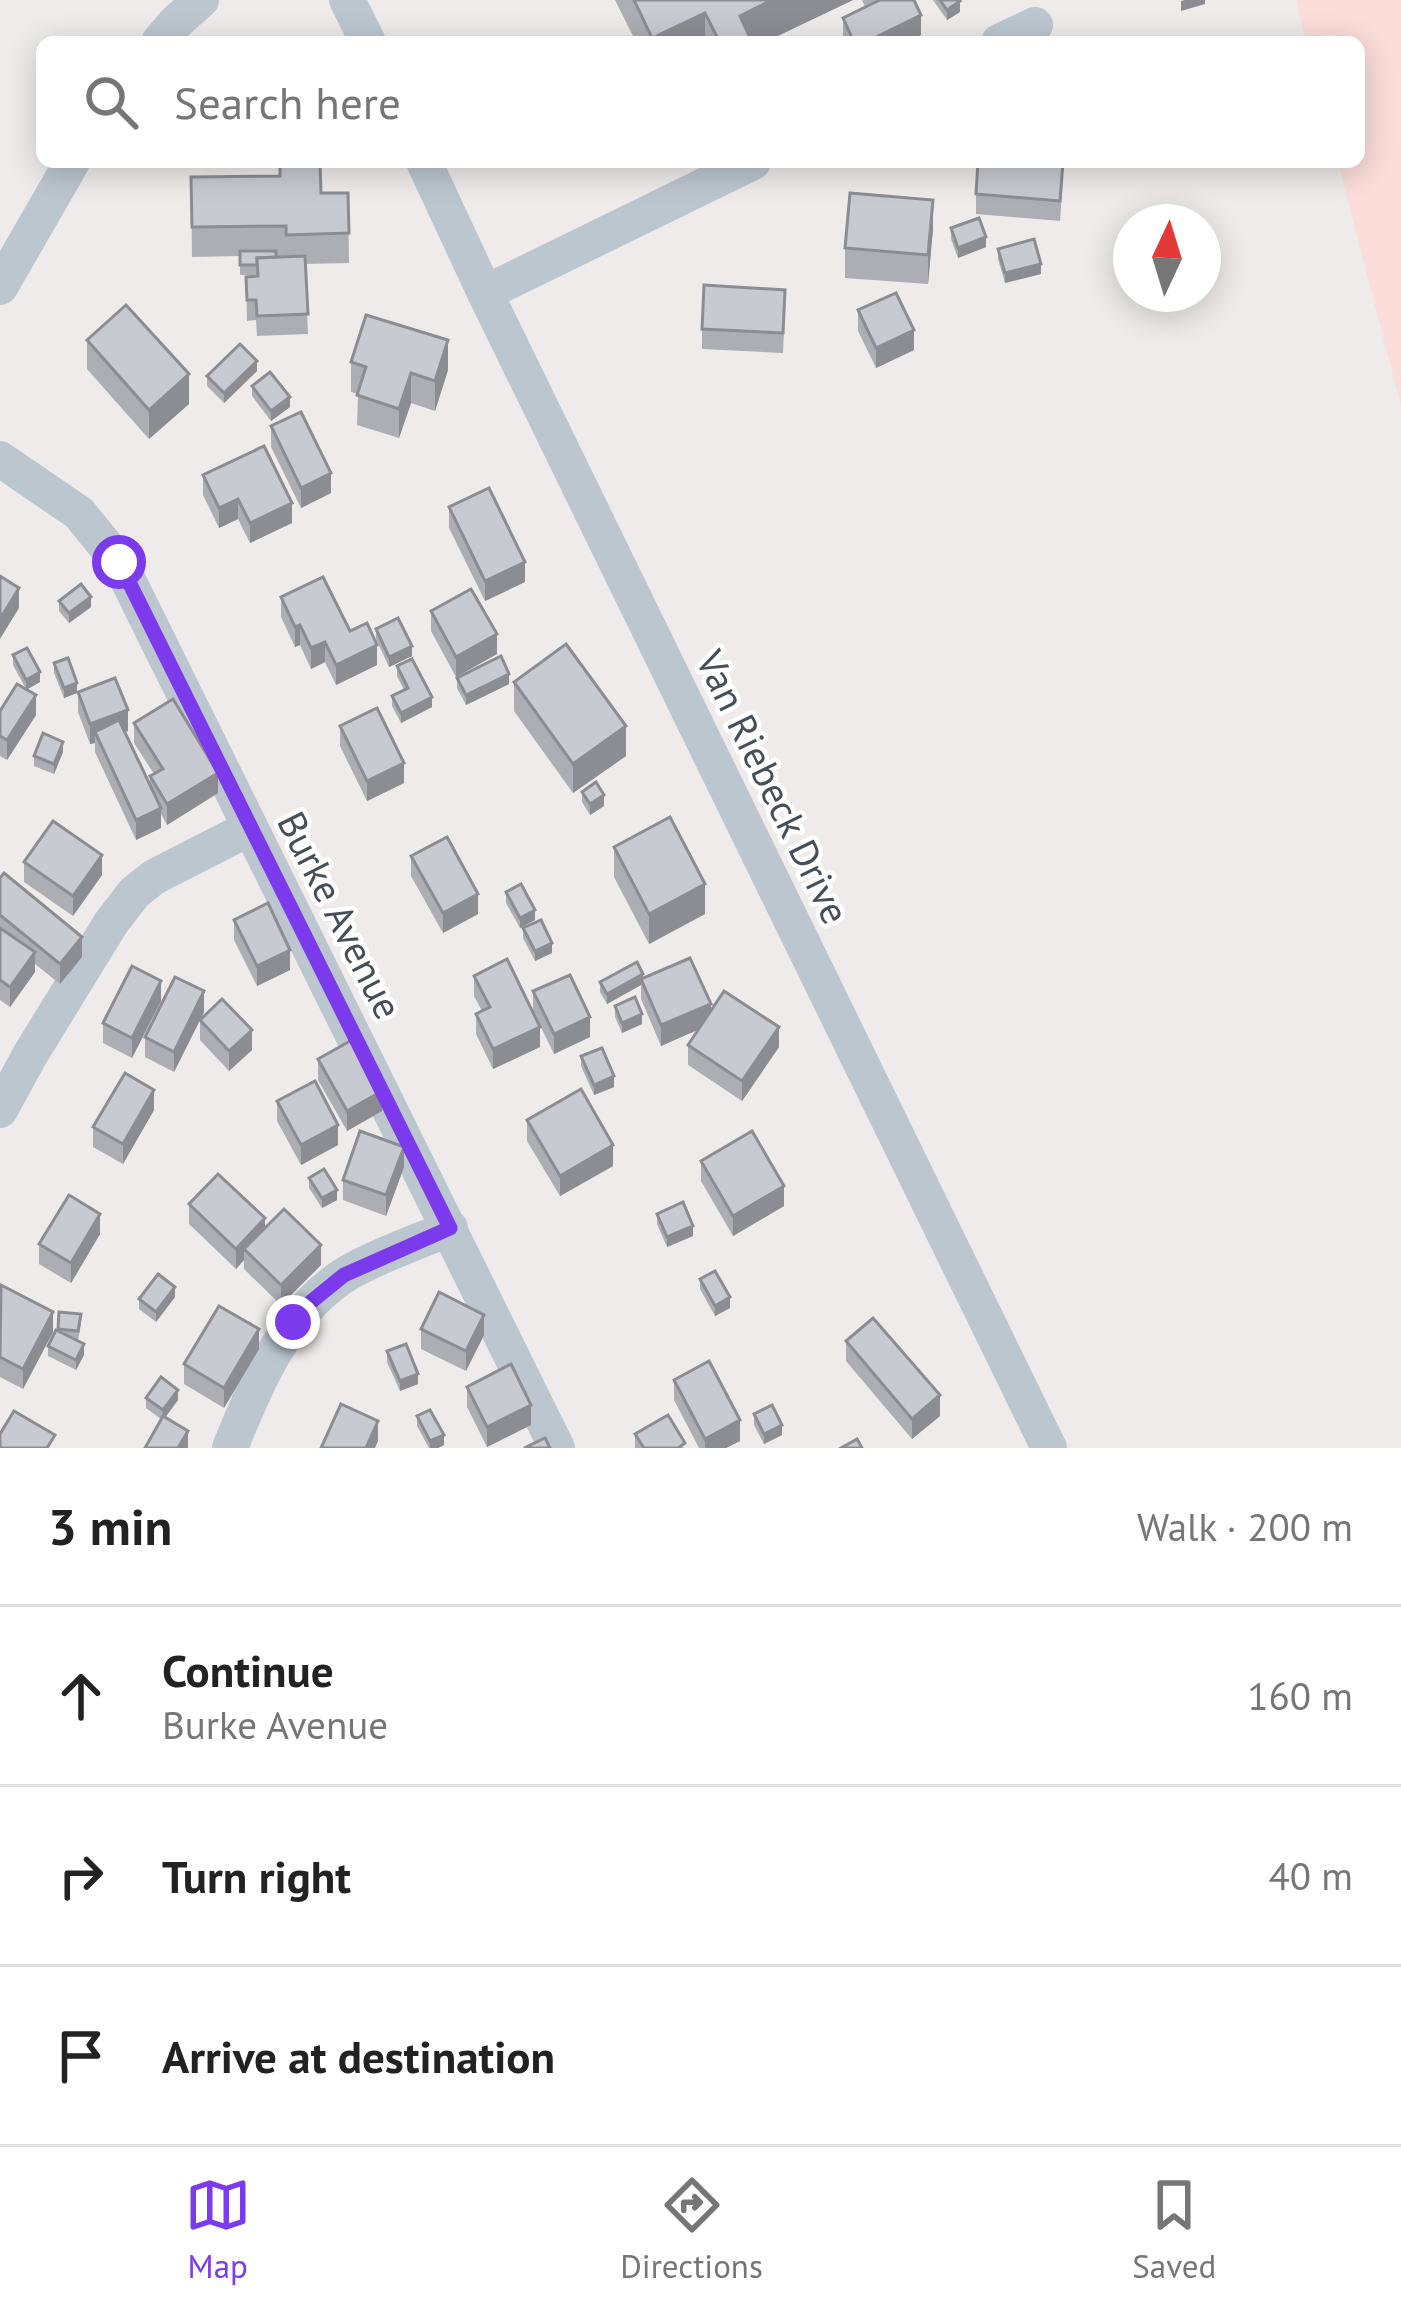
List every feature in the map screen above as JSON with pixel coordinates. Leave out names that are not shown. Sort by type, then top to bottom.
[{"type":"street","points":[[164,36],[201,0]]},
{"type":"street","points":[[347,0],[365,36]]},
{"type":"street","points":[[1012,36],[1035,25]]},
{"type":"street","points":[[0,287],[9,244],[67,168]]},
{"type":"street","name":"Van Riebeck Drive","points":[[427,168],[1049,1448]]},
{"type":"street","points":[[484,293],[741,168]]},
{"type":"street","name":"Burke Avenue","points":[[0,459],[79,513],[119,562],[557,1448]]},
{"type":"street","points":[[0,1110],[111,923],[134,893],[250,828]]},
{"type":"street","points":[[230,1448],[284,1338],[312,1301],[344,1275],[450,1228]]},
{"type":"shaded area","points":[[1296,0],[1401,0],[1401,406],[1340,168],[1365,168],[1365,36],[1305,36]]},
{"type":"building","points":[[634,0],[772,0],[740,16],[749,36],[716,36],[705,13],[651,36]]},
{"type":"building","points":[[880,0],[914,0],[921,15],[878,36],[851,36],[843,18]]},
{"type":"building","points":[[940,0],[959,0],[960,1],[947,10]]},
{"type":"building","points":[[280,168],[320,168],[321,193],[348,193],[349,233],[286,235],[286,226],[192,227],[191,177],[280,176]]},
{"type":"building","points":[[978,168],[1063,168],[1060,201],[976,194]]},
{"type":"building","points":[[850,193],[933,200],[928,255],[845,248]]},
{"type":"building","points":[[979,218],[986,237],[958,248],[951,228]]},
{"type":"building","points":[[1034,239],[1041,264],[1005,273],[998,249]]},
{"type":"building","points":[[240,251],[276,251],[276,257],[257,258],[257,265],[240,265]]},
{"type":"building","points":[[305,256],[308,314],[257,316],[256,300],[247,300],[246,277],[258,276],[257,258]]},
{"type":"building","points":[[704,285],[785,290],[783,333],[702,329]]},
{"type":"building","points":[[896,293],[914,330],[876,348],[858,310]]},
{"type":"building","points":[[126,305],[189,374],[149,410],[87,340]]},
{"type":"building","points":[[366,315],[448,340],[435,381],[411,373],[399,409],[357,395],[366,367],[351,362]]},
{"type":"building","points":[[240,344],[257,361],[224,393],[207,376]]},
{"type":"building","points":[[270,372],[290,397],[271,411],[252,386]]},
{"type":"building","points":[[301,412],[331,473],[301,488],[271,426]]},
{"type":"building","points":[[264,446],[292,503],[250,523],[238,499],[219,508],[203,475]]},
{"type":"building","points":[[489,488],[525,562],[485,581],[449,507]]},
{"type":"building","points":[[0,576],[19,588],[0,619]]},
{"type":"building","points":[[323,577],[350,631],[367,623],[377,645],[336,665],[325,642],[311,648],[281,597]]},
{"type":"building","points":[[81,584],[91,597],[69,613],[59,601]]},
{"type":"building","points":[[471,589],[497,634],[456,657],[431,611]]},
{"type":"building","points":[[398,618],[412,646],[389,657],[376,629]]},
{"type":"building","points":[[566,644],[626,726],[573,764],[514,682]]},
{"type":"building","points":[[27,648],[40,672],[26,680],[13,655]]},
{"type":"building","points":[[501,656],[509,674],[466,695],[457,678]]},
{"type":"building","points":[[68,658],[77,683],[64,688],[54,663]]},
{"type":"building","points":[[412,659],[432,697],[401,713],[392,696],[408,688],[397,666]]},
{"type":"building","points":[[115,678],[128,710],[90,724],[78,692]]},
{"type":"building","points":[[17,684],[36,695],[7,740],[0,736],[0,711]]},
{"type":"building","points":[[173,699],[218,773],[167,804],[150,776],[163,769],[134,723]]},
{"type":"building","points":[[377,708],[404,763],[367,781],[340,726]]},
{"type":"building","points":[[119,720],[161,808],[136,820],[95,732]]},
{"type":"building","points":[[43,733],[63,742],[54,764],[34,756]]},
{"type":"building","points":[[596,782],[604,795],[590,804],[582,792]]},
{"type":"building","points":[[670,817],[705,884],[649,914],[614,847]]},
{"type":"building","points":[[53,821],[102,855],[73,896],[24,862]]},
{"type":"building","points":[[447,837],[478,894],[443,913],[411,856]]},
{"type":"building","points":[[4,873],[82,937],[60,964],[0,915]]},
{"type":"building","points":[[521,884],[535,910],[520,918],[506,892]]},
{"type":"building","points":[[268,903],[290,950],[257,966],[234,920]]},
{"type":"building","points":[[541,920],[552,943],[535,951],[523,928]]},
{"type":"building","points":[[0,928],[35,952],[10,987],[0,980]]},
{"type":"building","points":[[690,958],[711,1004],[661,1025],[641,979]]},
{"type":"building","points":[[507,959],[540,1027],[493,1049],[476,1014],[490,1007],[474,976]]},
{"type":"building","points":[[637,962],[643,974],[607,994],[600,982]]},
{"type":"building","points":[[132,966],[161,981],[132,1038],[103,1023]]},
{"type":"building","points":[[570,975],[590,1017],[554,1034],[533,991]]},
{"type":"building","points":[[175,977],[204,991],[174,1052],[145,1037]]},
{"type":"building","points":[[724,991],[779,1027],[742,1081],[688,1045]]},
{"type":"building","points":[[635,997],[642,1014],[622,1023],[615,1006]]},
{"type":"building","points":[[222,999],[252,1030],[229,1051],[200,1020]]},
{"type":"building","points":[[352,1040],[382,1091],[347,1111],[318,1059]]},
{"type":"building","points":[[602,1048],[614,1076],[594,1085],[581,1056]]},
{"type":"building","points":[[125,1073],[154,1090],[123,1144],[93,1127]]},
{"type":"building","points":[[315,1081],[338,1125],[301,1145],[277,1101]]},
{"type":"building","points":[[581,1089],[613,1145],[560,1176],[527,1120]]},
{"type":"building","points":[[360,1131],[404,1147],[386,1195],[343,1180]]},
{"type":"building","points":[[752,1131],[784,1186],[733,1216],[701,1161]]},
{"type":"building","points":[[324,1169],[337,1190],[322,1198],[309,1178]]},
{"type":"building","points":[[218,1174],[265,1218],[236,1249],[189,1204]]},
{"type":"building","points":[[69,1195],[100,1214],[71,1263],[39,1244]]},
{"type":"building","points":[[683,1202],[693,1226],[667,1237],[657,1214]]},
{"type":"building","points":[[284,1209],[321,1245],[281,1285],[244,1249]]},
{"type":"building","points":[[715,1271],[730,1297],[715,1306],[700,1279]]},
{"type":"building","points":[[158,1274],[175,1287],[156,1312],[139,1299]]},
{"type":"building","points":[[1,1285],[53,1312],[23,1369],[0,1357]]},
{"type":"building","points":[[439,1292],[484,1315],[466,1351],[421,1329]]},
{"type":"building","points":[[219,1306],[259,1329],[224,1388],[184,1364]]},
{"type":"building","points":[[59,1312],[81,1314],[78,1331],[58,1329]]},
{"type":"building","points":[[873,1318],[940,1395],[912,1419],[846,1341]]},
{"type":"building","points":[[56,1330],[84,1344],[76,1360],[48,1346]]},
{"type":"building","points":[[406,1344],[418,1374],[400,1381],[387,1351]]},
{"type":"building","points":[[709,1361],[740,1420],[705,1439],[674,1380]]},
{"type":"building","points":[[511,1364],[531,1405],[487,1427],[467,1387]]},
{"type":"building","points":[[161,1377],[178,1390],[163,1410],[146,1398]]},
{"type":"building","points":[[341,1404],[378,1421],[366,1448],[321,1448]]},
{"type":"building","points":[[772,1405],[782,1425],[764,1434],[754,1414]]},
{"type":"building","points":[[430,1410],[444,1435],[430,1441],[417,1416]]},
{"type":"building","points":[[14,1411],[55,1435],[47,1448],[0,1448],[0,1434]]},
{"type":"building","points":[[668,1415],[685,1443],[678,1448],[644,1448],[635,1434]]},
{"type":"building","points":[[163,1416],[188,1431],[178,1448],[145,1448]]},
{"type":"building","points":[[545,1438],[550,1448],[524,1448]]},
{"type":"building","points":[[857,1439],[862,1448],[841,1448]]},
{"type":"route","points":[[119,562],[450,1228],[344,1275],[293,1322]]}]
